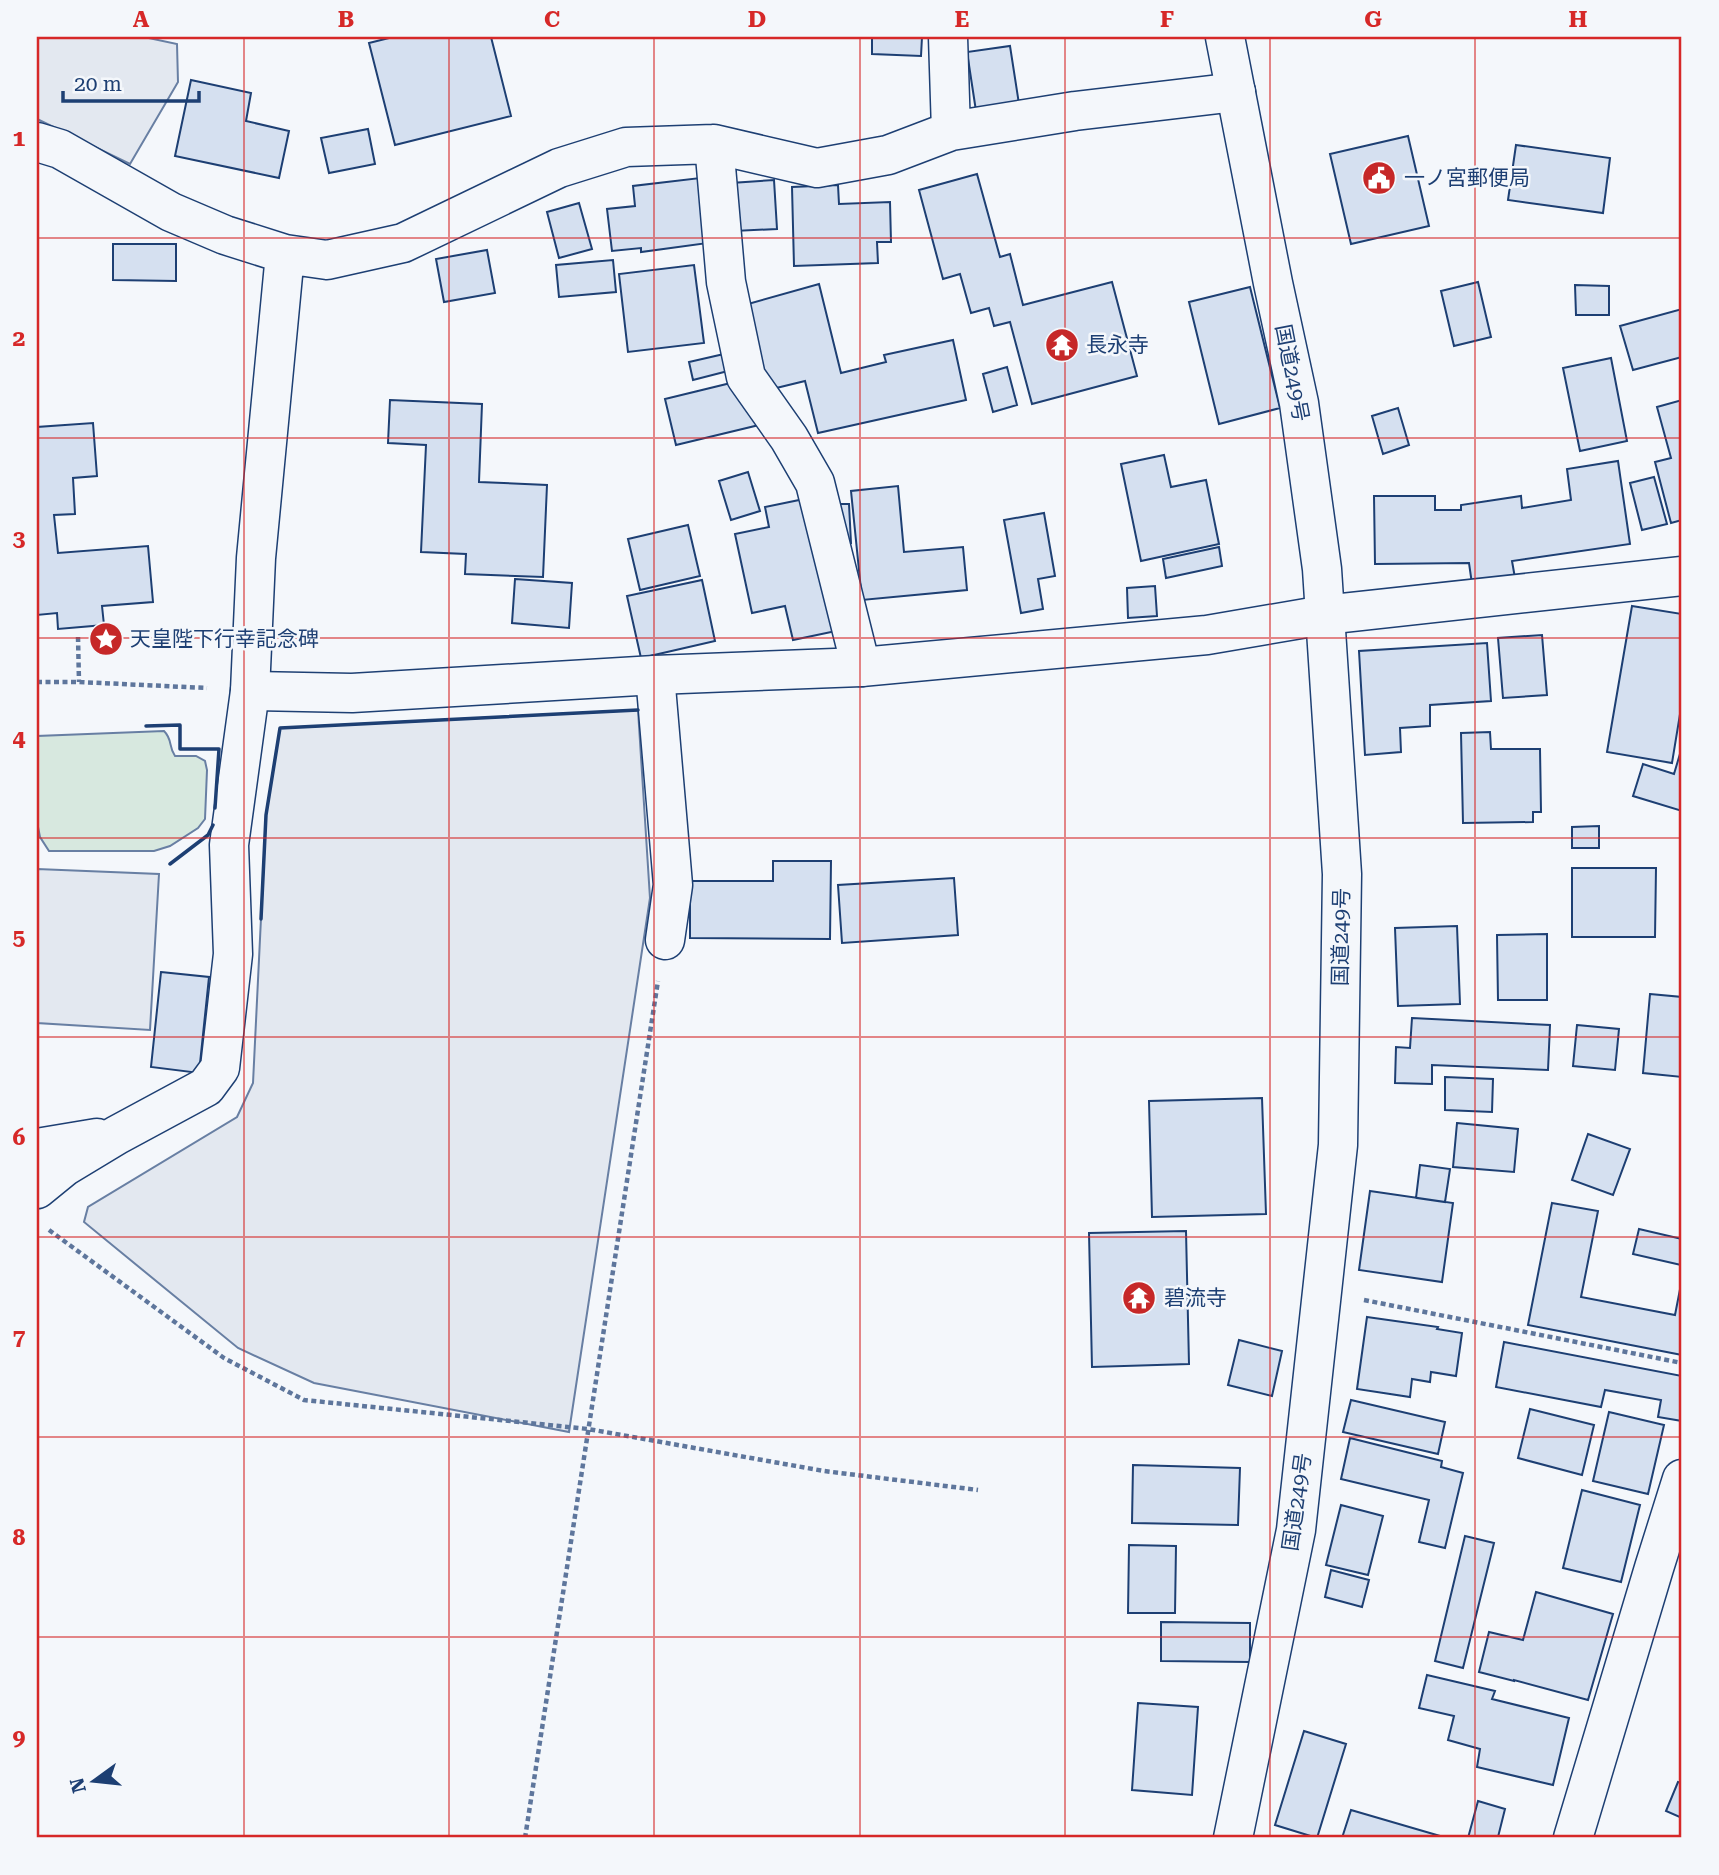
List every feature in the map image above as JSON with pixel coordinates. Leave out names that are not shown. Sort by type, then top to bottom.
[{"type":"main road","points":[[948,37],[951,131]]},
{"type":"main road","name":"国道249号","points":[[1225,37],[1299,402],[1322,569],[1342,874],[1338,1145],[1296,1530],[1233,1838]]},
{"type":"main road","points":[[37,142],[60,149],[171,212],[225,235],[285,254],[327,260],[403,243],[559,168],[626,147],[715,144],[817,168],[888,155],[951,131],[1075,111],[1236,92]]},
{"type":"main road","points":[[715,144],[726,282],[746,377],[789,438],[815,483],[861,667]]},
{"type":"main road","points":[[37,1189],[64,1167],[117,1135],[206,1087],[220,1068],[233,954],[229,845],[250,691],[256,558],[285,254]]},
{"type":"main road","points":[[250,691],[352,693],[655,675],[861,667],[1207,635],[1324,615],[1682,576]]},
{"type":"main road","points":[[655,675],[673,885],[665,940]]},
{"type":"main road","points":[[37,1148],[117,1135]]},
{"type":"main road","points":[[1573,1838],[1682,1479]]},
{"type":"path","points":[[78,637],[79,682]]},
{"type":"path","points":[[37,681],[250,691]]},
{"type":"path","points":[[525,1838],[665,940]]},
{"type":"path","points":[[48,1230],[224,1358],[304,1400],[588,1429],[824,1471],[978,1490]]},
{"type":"path","points":[[1322,1292],[1682,1363]]},
{"type":"shaded area","points":[[37,37],[144,37],[177,44],[178,82],[130,164],[37,119]]},
{"type":"shaded area","points":[[638,710],[650,898],[569,1432],[314,1383],[238,1348],[84,1222],[88,1207],[237,1117],[253,1083],[266,815],[280,728]]},
{"type":"shaded area","points":[[164,731],[169,737],[175,756],[196,756],[205,761],[205,819],[198,828],[170,846],[154,851],[49,851],[40,837],[37,822],[37,736]]},
{"type":"shaded area","points":[[37,869],[159,874],[150,1030],[37,1023]]},
{"type":"building","points":[[393,37],[491,37],[511,116],[395,145],[369,43]]},
{"type":"building","points":[[872,37],[922,37],[921,56],[872,54]]},
{"type":"building","points":[[1010,46],[1019,104],[976,111],[967,52]]},
{"type":"building","points":[[191,80],[251,93],[246,121],[289,131],[279,178],[175,156]]},
{"type":"building","points":[[368,129],[375,164],[329,173],[321,138]]},
{"type":"building","points":[[1408,136],[1429,226],[1351,244],[1330,154]]},
{"type":"building","points":[[1516,145],[1610,158],[1603,213],[1508,200]]},
{"type":"building","points":[[977,174],[1000,257],[1010,254],[1023,305],[1112,282],[1137,376],[1032,404],[1010,322],[994,326],[989,308],[971,313],[960,274],[943,279],[919,190]]},
{"type":"building","points":[[700,178],[708,243],[641,252],[641,248],[612,251],[607,209],[635,206],[633,186]]},
{"type":"building","points":[[774,180],[777,229],[734,231],[731,183]]},
{"type":"building","points":[[838,185],[839,204],[890,202],[891,242],[877,242],[878,263],[794,266],[792,187]]},
{"type":"building","points":[[579,203],[592,249],[559,258],[547,212]]},
{"type":"building","points":[[113,244],[176,244],[176,281],[113,280]]},
{"type":"building","points":[[487,250],[495,293],[444,302],[436,259]]},
{"type":"building","points":[[613,260],[616,292],[559,297],[556,265]]},
{"type":"building","points":[[694,265],[704,343],[628,352],[619,274]]},
{"type":"building","points":[[1478,282],[1491,337],[1454,346],[1441,291]]},
{"type":"building","points":[[819,284],[841,373],[886,362],[884,355],[953,340],[966,400],[818,433],[805,381],[764,391],[741,306]]},
{"type":"building","points":[[1575,285],[1609,286],[1609,315],[1576,315]]},
{"type":"building","points":[[1250,287],[1280,408],[1219,424],[1189,302]]},
{"type":"building","points":[[1682,309],[1682,357],[1633,370],[1620,326]]},
{"type":"building","points":[[724,354],[728,371],[693,380],[689,362]]},
{"type":"building","points":[[1611,358],[1627,441],[1580,451],[1563,368]]},
{"type":"building","points":[[1007,367],[1017,405],[993,412],[983,374]]},
{"type":"building","points":[[739,381],[759,425],[676,445],[665,399]]},
{"type":"building","points":[[390,400],[482,404],[479,482],[547,485],[543,577],[465,574],[466,554],[421,552],[426,445],[388,443]]},
{"type":"building","points":[[1682,400],[1682,520],[1671,523],[1655,462],[1671,458],[1657,407]]},
{"type":"building","points":[[1398,408],[1409,445],[1383,454],[1372,416]]},
{"type":"building","points":[[93,423],[97,476],[73,478],[75,514],[54,515],[58,553],[148,546],[153,602],[102,606],[104,625],[58,629],[57,613],[37,615],[37,427]]},
{"type":"building","points":[[1164,455],[1171,487],[1206,480],[1219,544],[1141,561],[1121,464]]},
{"type":"building","points":[[1618,461],[1630,544],[1512,561],[1515,578],[1472,584],[1469,563],[1375,564],[1374,496],[1435,496],[1435,510],[1461,510],[1461,505],[1521,496],[1522,508],[1571,500],[1567,469]]},
{"type":"building","points":[[748,472],[760,511],[731,520],[719,481]]},
{"type":"building","points":[[1654,477],[1667,524],[1642,530],[1630,483]]},
{"type":"building","points":[[898,486],[904,552],[963,547],[967,590],[862,600],[851,491]]},
{"type":"building","points":[[809,498],[836,631],[793,640],[785,606],[752,613],[735,534],[769,527],[765,507]]},
{"type":"building","points":[[835,504],[849,504],[851,543],[837,544]]},
{"type":"building","points":[[1044,513],[1055,576],[1038,579],[1043,609],[1021,613],[1004,520]]},
{"type":"building","points":[[688,525],[700,576],[640,590],[628,539]]},
{"type":"building","points":[[1219,547],[1222,566],[1166,578],[1163,559]]},
{"type":"building","points":[[515,579],[572,583],[569,628],[512,623]]},
{"type":"building","points":[[702,580],[715,641],[641,658],[627,596]]},
{"type":"building","points":[[1155,586],[1157,616],[1128,618],[1127,588]]},
{"type":"building","points":[[1632,606],[1682,614],[1682,702],[1672,763],[1607,752]]},
{"type":"building","points":[[1542,635],[1547,695],[1503,698],[1498,638]]},
{"type":"building","points":[[1487,643],[1491,701],[1430,705],[1430,726],[1400,728],[1401,752],[1365,755],[1359,651]]},
{"type":"building","points":[[1490,732],[1491,749],[1540,749],[1541,812],[1533,812],[1533,822],[1463,823],[1461,733]]},
{"type":"building","points":[[1682,747],[1682,811],[1633,796],[1643,764],[1674,774]]},
{"type":"building","points":[[1599,826],[1599,848],[1572,848],[1572,827]]},
{"type":"building","points":[[773,861],[831,861],[830,939],[690,938],[690,881],[773,881]]},
{"type":"building","points":[[1572,868],[1656,868],[1655,937],[1572,937]]},
{"type":"building","points":[[954,878],[958,935],[842,943],[838,885]]},
{"type":"building","points":[[1457,926],[1460,1004],[1398,1006],[1395,928]]},
{"type":"building","points":[[1547,934],[1547,1000],[1498,1000],[1497,935]]},
{"type":"building","points":[[161,972],[209,977],[199,1073],[151,1067]]},
{"type":"building","points":[[1650,994],[1682,997],[1682,1077],[1643,1073]]},
{"type":"building","points":[[1412,1018],[1550,1025],[1548,1070],[1432,1065],[1432,1084],[1395,1083],[1396,1047],[1410,1048]]},
{"type":"building","points":[[1577,1025],[1619,1029],[1615,1070],[1573,1066]]},
{"type":"building","points":[[1445,1077],[1493,1079],[1492,1112],[1445,1110]]},
{"type":"building","points":[[1262,1098],[1266,1214],[1152,1217],[1149,1101]]},
{"type":"building","points":[[1457,1123],[1518,1129],[1514,1172],[1453,1167]]},
{"type":"building","points":[[1588,1134],[1630,1149],[1613,1195],[1572,1180]]},
{"type":"building","points":[[1420,1165],[1450,1169],[1445,1202],[1416,1198]]},
{"type":"building","points":[[1370,1191],[1453,1203],[1442,1282],[1359,1270]]},
{"type":"building","points":[[1552,1203],[1598,1211],[1581,1297],[1675,1315],[1682,1279],[1682,1355],[1528,1325]]},
{"type":"building","points":[[1639,1229],[1682,1239],[1681,1265],[1633,1254]]},
{"type":"building","name":"碧流寺","points":[[1186,1231],[1189,1364],[1092,1367],[1089,1233]]},
{"type":"building","points":[[1367,1317],[1462,1333],[1456,1376],[1431,1372],[1430,1382],[1412,1379],[1410,1397],[1357,1389]]},
{"type":"building","points":[[1239,1340],[1282,1351],[1272,1396],[1228,1385]]},
{"type":"building","points":[[1504,1342],[1682,1376],[1682,1421],[1658,1417],[1661,1400],[1605,1390],[1601,1407],[1496,1387]]},
{"type":"building","points":[[1351,1400],[1445,1422],[1438,1454],[1343,1432]]},
{"type":"building","points":[[1530,1409],[1594,1425],[1582,1475],[1518,1458]]},
{"type":"building","points":[[1609,1412],[1664,1425],[1648,1494],[1593,1481]]},
{"type":"building","points":[[1350,1438],[1442,1461],[1441,1467],[1463,1473],[1445,1548],[1419,1542],[1429,1500],[1341,1479]]},
{"type":"building","points":[[1133,1465],[1240,1468],[1238,1525],[1132,1523]]},
{"type":"building","points":[[1582,1490],[1640,1505],[1621,1582],[1563,1568]]},
{"type":"building","points":[[1341,1505],[1383,1516],[1368,1575],[1326,1565]]},
{"type":"building","points":[[1465,1536],[1494,1543],[1463,1668],[1435,1661]]},
{"type":"building","points":[[1129,1545],[1176,1546],[1175,1613],[1128,1613]]},
{"type":"building","points":[[1331,1570],[1369,1580],[1362,1607],[1325,1597]]},
{"type":"building","points":[[1536,1592],[1613,1614],[1588,1700],[1479,1672],[1489,1632],[1523,1640]]},
{"type":"building","points":[[1161,1622],[1250,1623],[1250,1662],[1161,1661]]},
{"type":"building","points":[[1427,1675],[1495,1691],[1492,1699],[1569,1718],[1553,1785],[1477,1767],[1480,1749],[1448,1740],[1454,1716],[1419,1708]]},
{"type":"building","points":[[1138,1703],[1198,1707],[1192,1795],[1132,1790]]},
{"type":"building","points":[[1304,1731],[1346,1744],[1317,1838],[1275,1825]]},
{"type":"building","points":[[1678,1782],[1682,1783],[1682,1818],[1666,1811]]},
{"type":"building","points":[[1478,1801],[1505,1809],[1498,1837],[1501,1838],[1468,1838]]},
{"type":"building","points":[[1351,1810],[1447,1838],[1342,1838]]},
{"type":"wall","points":[[261,919],[266,815],[280,728],[638,710]]},
{"type":"wall","points":[[146,726],[180,725],[180,749],[219,749],[215,808]]},
{"type":"wall","points":[[170,864],[208,835],[213,825]]},
{"type":"place","name":"一ノ宮郵便局","points":[[1379,178]]},
{"type":"place","name":"長永寺","points":[[1062,345]]},
{"type":"place","name":"天皇陛下行幸記念碑","points":[[106,639]]},
{"type":"place","name":"碧流寺","points":[[1139,1298]]}]
